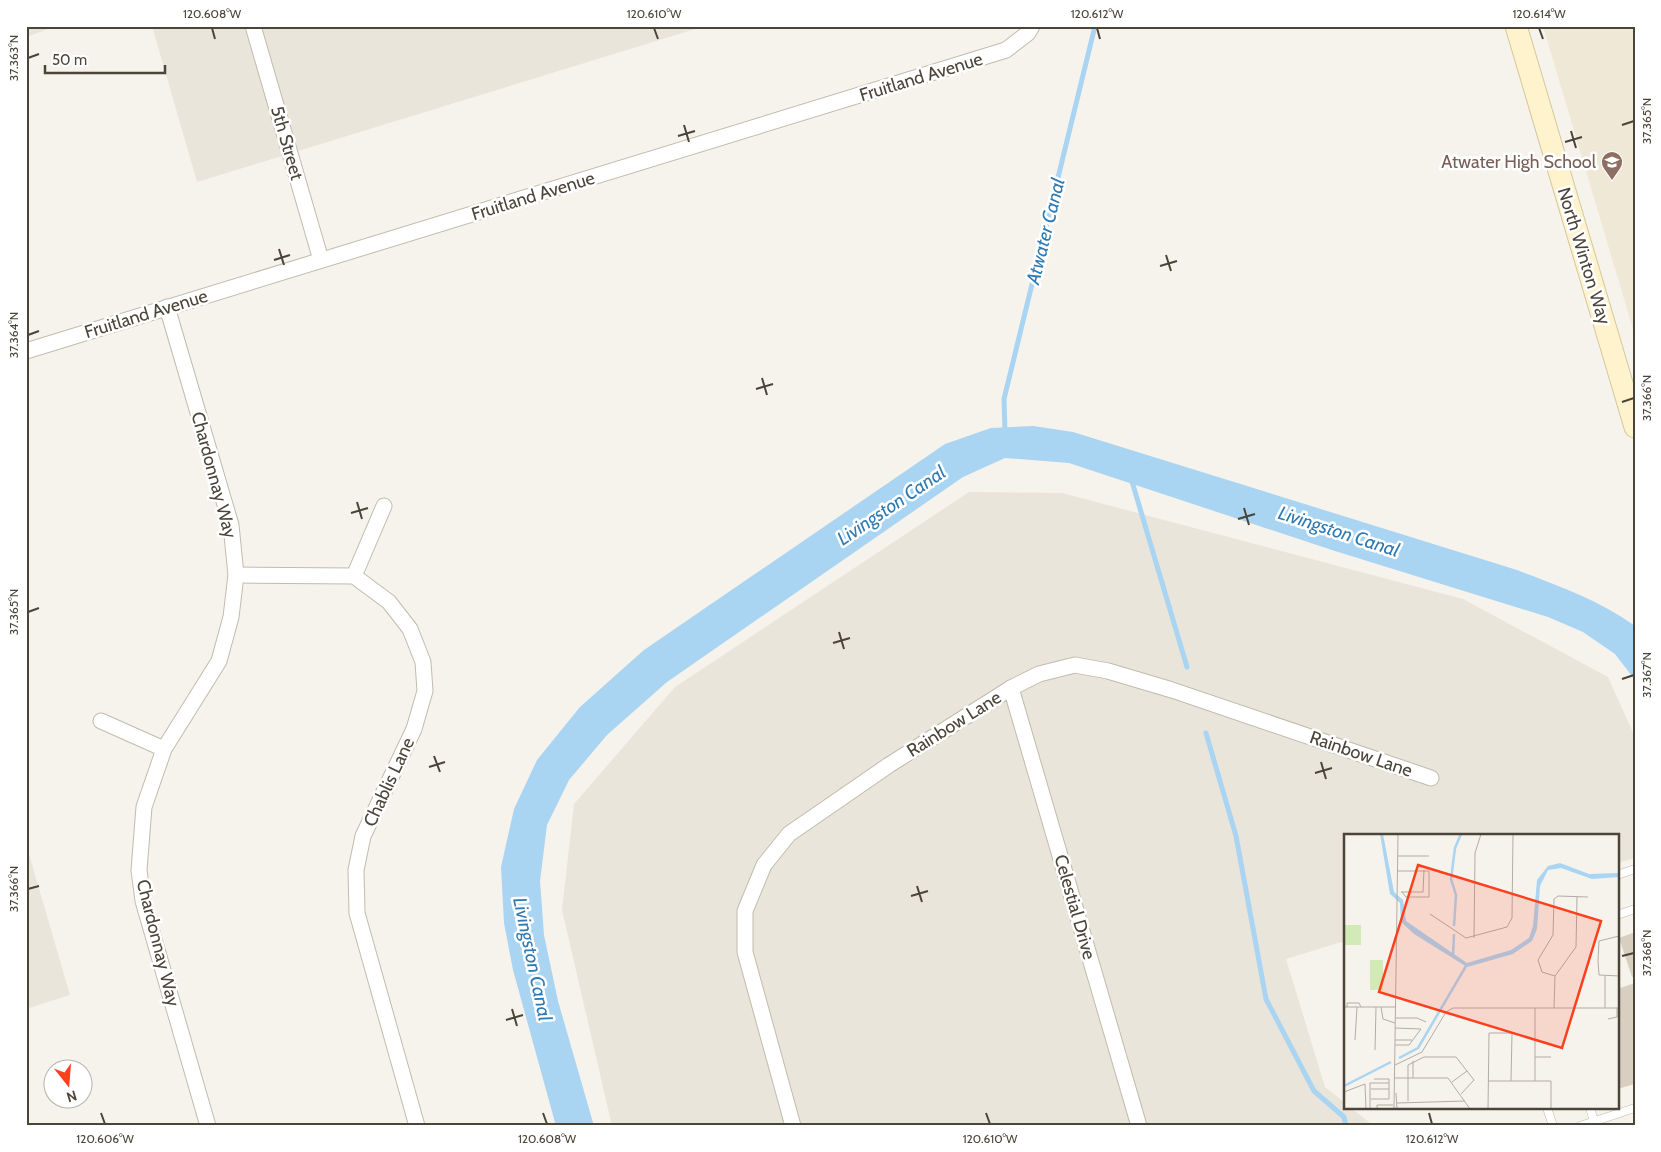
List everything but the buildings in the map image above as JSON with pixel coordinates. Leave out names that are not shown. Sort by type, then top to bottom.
[{"type":"main road","name":"North Winton Way","points":[[1516,26],[1635,428]]},
{"type":"street","name":"5th Street","points":[[253,26],[322,260]]},
{"type":"street","name":"Fruitland Avenue","points":[[26,351],[1006,50],[1028,32],[1032,26]]},
{"type":"street","name":"Chardonnay Way","points":[[167,307],[231,525],[236,575],[231,616],[219,661],[164,749],[144,807],[139,870],[143,901],[208,1126]]},
{"type":"street","points":[[236,575],[354,576],[384,506]]},
{"type":"street","name":"Chablis Lane","points":[[354,576],[389,602],[410,629],[424,662],[425,690],[414,729],[363,836],[356,870],[357,913],[417,1126]]},
{"type":"street","name":"Rainbow Lane","points":[[793,1126],[745,952],[745,912],[764,865],[789,834],[889,765],[1011,688],[1039,674],[1075,665],[1108,671],[1188,695],[1431,778]]},
{"type":"street","name":"Celestial Drive","points":[[1011,688],[1139,1126]]},
{"type":"street","points":[[101,721],[164,749]]},
{"type":"lane","points":[[1618,874],[1635,869]]},
{"type":"lane","points":[[1618,914],[1635,909]]},
{"type":"lane","points":[[1580,1126],[1635,1108]]},
{"type":"lane","points":[[1548,1110],[1553,1126]]},
{"type":"lane","points":[[1591,1110],[1594,1121]]},
{"type":"shaded area","points":[[26,26],[57,26],[26,37]]},
{"type":"shaded area","points":[[152,26],[705,26],[197,182]]},
{"type":"shaded area","name":"Atwater High School","points":[[1543,26],[1635,26],[1635,336]]},
{"type":"shaded area","points":[[969,492],[1062,493],[1463,599],[1608,677],[1635,737],[1635,858],[1618,863],[1618,834],[1344,834],[1344,941],[1286,959],[1325,1087],[1344,1102],[1344,1110],[1354,1110],[1369,1122],[1370,1126],[612,1126],[562,910],[574,804],[675,687]]},
{"type":"shaded area","points":[[26,844],[70,995],[26,1009]]},
{"type":"water","name":"Livingston Canal","points":[[1033,426],[1073,432],[1517,570],[1563,588],[1593,601],[1635,626],[1635,680],[1615,654],[1583,632],[1548,617],[1335,551],[1069,463],[1005,458],[963,477],[667,682],[607,735],[569,780],[547,825],[540,881],[544,935],[558,1001],[594,1126],[556,1126],[513,970],[504,923],[501,867],[514,809],[537,760],[580,707],[644,650],[945,444],[991,428]]},
{"type":"waterway","name":"Atwater Canal","points":[[1005,432],[1004,399],[1095,26]]},
{"type":"waterway","points":[[1131,478],[1187,667]]},
{"type":"waterway","points":[[1206,733],[1236,836],[1266,999],[1314,1091],[1344,1117],[1346,1126]]},
{"type":"place","name":"Atwater High School","points":[[1612,181]]}]
